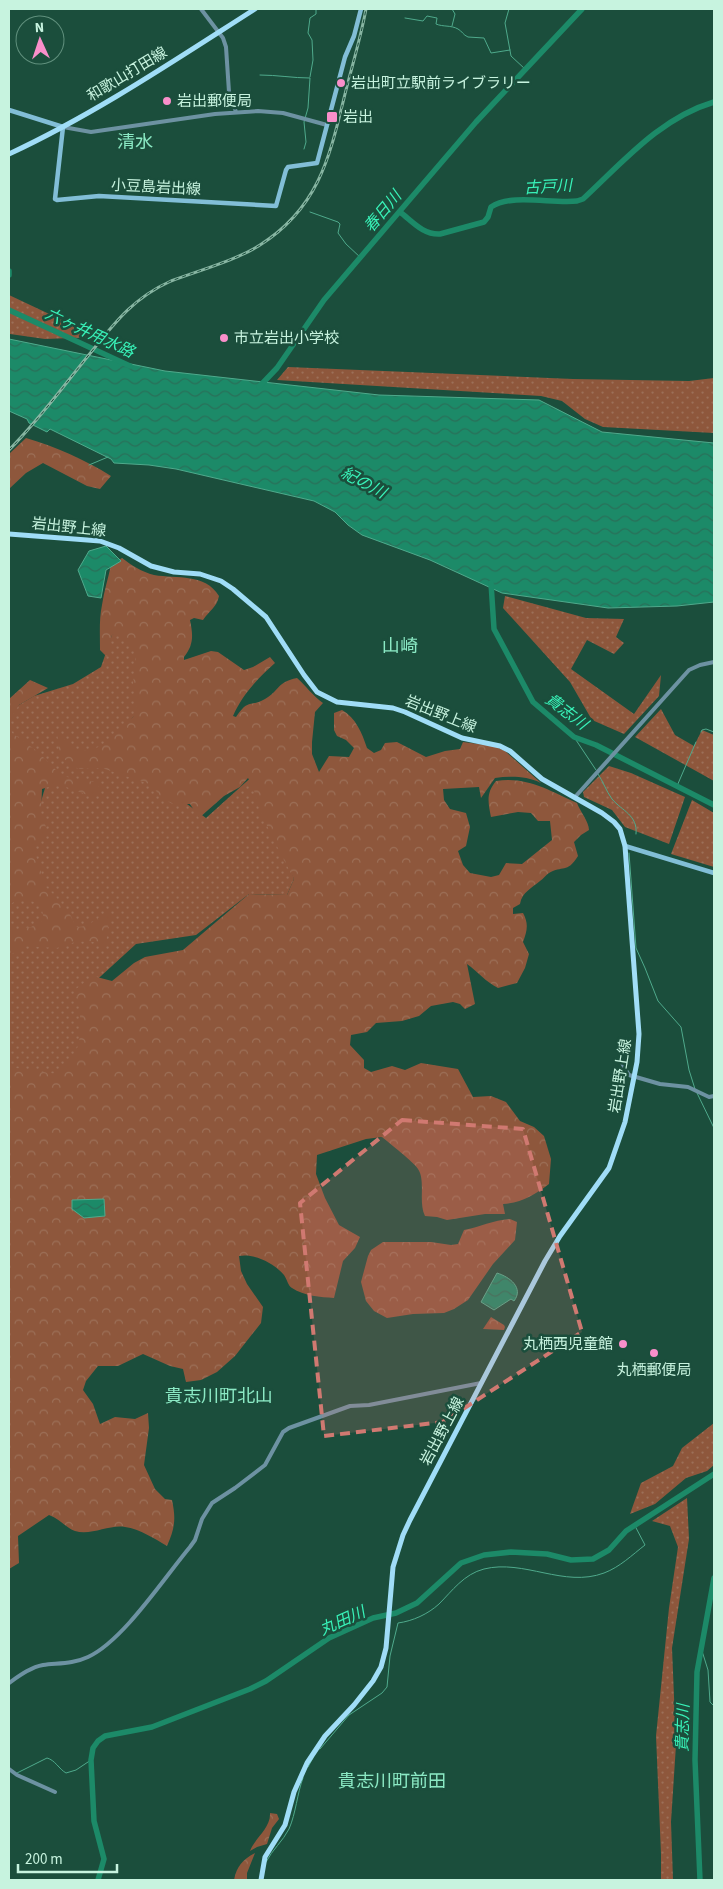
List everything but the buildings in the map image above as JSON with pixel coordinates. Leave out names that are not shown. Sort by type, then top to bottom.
[{"type":"main road","name":"和歌山打田線","points":[[9,154],[63,127],[255,9]]},
{"type":"main road","points":[[327,124],[345,57],[354,36],[361,9]]},
{"type":"main road","points":[[9,110],[63,127]]},
{"type":"main road","name":"小豆島岩出線","points":[[63,127],[55,199],[57,200],[99,196],[276,206],[288,167],[318,163],[327,124]]},
{"type":"main road","name":"岩出野上線","points":[[9,534],[100,541],[119,548],[151,566],[200,574],[221,581],[240,594],[266,617],[304,675],[322,695],[337,702],[350,705],[393,708],[406,712],[462,738],[500,746],[510,751],[542,779],[614,822],[620,829],[625,846],[639,1034],[637,1062],[623,1130],[609,1168],[555,1245],[403,1535],[393,1566],[386,1648],[381,1667],[373,1681],[354,1705],[325,1736],[307,1763],[294,1792],[286,1825],[265,1857],[261,1880]]},
{"type":"main road","points":[[625,846],[714,873]]},
{"type":"street","points":[[202,9],[219,32],[226,47],[229,92],[236,112]]},
{"type":"street","points":[[63,127],[91,132],[236,112],[272,111],[327,124]]},
{"type":"street","points":[[575,797],[689,670],[714,662]]},
{"type":"street","points":[[622,1063],[629,1075],[660,1084],[688,1087],[709,1097],[714,1096]]},
{"type":"street","points":[[9,1683],[37,1667],[72,1664],[87,1658],[107,1644],[137,1614],[190,1547],[195,1540],[202,1519],[212,1503],[265,1465],[285,1430],[350,1406],[369,1405],[482,1383]]},
{"type":"street","points":[[9,1769],[17,1775],[56,1792]]},
{"type":"highlighted area","points":[[402,1120],[523,1129],[582,1332],[443,1422],[324,1436],[300,1203]]},
{"type":"green space","points":[[9,295],[98,337],[45,339],[10,334]]},
{"type":"green space","points":[[288,367],[573,379],[689,381],[714,378],[714,433],[603,427],[585,419],[562,401],[541,396],[277,380]]},
{"type":"green space","points":[[26,438],[70,454],[111,476],[100,489],[87,486],[43,463],[26,473],[9,489],[9,454]]},
{"type":"green space","points":[[122,558],[137,568],[154,575],[198,580],[213,589],[219,596],[215,606],[203,620],[194,618],[190,620],[192,639],[184,660],[211,651],[218,652],[244,670],[270,657],[275,663],[251,687],[233,716],[236,717],[247,705],[260,702],[270,696],[282,684],[297,678],[323,703],[315,712],[312,742],[312,754],[319,772],[329,756],[349,757],[354,748],[346,740],[337,736],[334,730],[334,713],[342,710],[355,722],[361,731],[367,748],[374,753],[381,750],[385,743],[397,742],[426,757],[460,749],[463,742],[494,746],[505,751],[541,783],[518,777],[495,778],[481,798],[479,787],[443,789],[444,800],[450,809],[466,813],[470,827],[466,846],[458,851],[463,865],[470,873],[491,877],[499,875],[506,863],[522,864],[552,840],[550,821],[538,821],[531,813],[518,812],[491,817],[489,798],[496,781],[507,780],[528,783],[548,789],[577,803],[588,824],[589,830],[574,842],[578,856],[574,862],[567,867],[548,874],[523,896],[520,904],[513,908],[513,914],[523,913],[525,917],[527,928],[523,942],[529,954],[525,968],[517,983],[498,988],[467,964],[475,1004],[465,1009],[460,1004],[453,1002],[431,1006],[419,1016],[402,1021],[376,1023],[367,1032],[351,1035],[350,1045],[364,1060],[364,1068],[371,1072],[392,1066],[405,1070],[421,1063],[458,1069],[473,1097],[491,1096],[506,1102],[520,1121],[534,1127],[544,1136],[551,1159],[549,1184],[528,1198],[503,1204],[505,1214],[485,1214],[447,1220],[425,1216],[418,1169],[407,1157],[382,1137],[366,1139],[317,1155],[316,1174],[325,1198],[339,1225],[360,1237],[355,1248],[343,1261],[334,1298],[313,1296],[297,1291],[289,1286],[280,1271],[269,1263],[251,1256],[239,1256],[241,1271],[247,1284],[263,1307],[261,1323],[235,1356],[217,1372],[201,1380],[186,1382],[183,1369],[170,1366],[143,1354],[118,1366],[98,1366],[86,1381],[83,1390],[93,1404],[100,1424],[115,1417],[135,1419],[148,1413],[149,1428],[144,1465],[155,1489],[165,1499],[172,1500],[173,1507],[174,1523],[167,1546],[142,1532],[125,1527],[113,1527],[87,1532],[75,1531],[49,1515],[18,1536],[19,1563],[9,1569],[9,1067],[57,1074],[67,1066],[78,1046],[81,1024],[76,989],[93,976],[112,981],[134,963],[145,957],[183,950],[249,894],[287,895],[294,879],[260,811],[254,790],[248,778],[240,787],[224,796],[199,818],[190,804],[173,804],[161,798],[152,785],[102,768],[78,769],[60,756],[57,732],[77,751],[93,750],[113,738],[133,717],[137,704],[133,684],[135,648],[121,634],[112,635],[107,657],[100,650],[100,616],[105,590],[111,565]]},
{"type":"green space","points":[[505,596],[586,618],[624,619],[616,637],[624,643],[614,654],[587,640],[571,669],[634,714],[661,675],[659,696],[624,734],[592,720],[570,682],[503,608]]},
{"type":"green space","points":[[124,628],[148,650],[142,705],[104,756],[157,782],[206,818],[256,773],[294,879],[287,895],[249,894],[196,935],[136,944],[89,987],[84,1046],[60,1082],[9,1073],[9,899],[27,849],[50,771],[10,733],[9,711],[34,696],[73,684],[101,667],[112,635]]},
{"type":"green space","points":[[30,680],[48,688],[19,705],[9,721],[9,699]]},
{"type":"green space","points":[[661,709],[675,735],[694,746],[702,730],[714,735],[714,781],[635,737]]},
{"type":"green space","points":[[9,725],[12,733],[37,751],[62,776],[94,782],[102,790],[93,797],[58,784],[42,789],[41,814],[48,832],[37,840],[34,850],[46,887],[71,916],[76,927],[90,924],[110,910],[106,945],[89,941],[75,942],[57,948],[24,946],[9,956],[9,931],[31,927],[44,920],[41,905],[22,897],[9,905]]},
{"type":"green space","points":[[609,766],[631,773],[685,797],[669,844],[625,827],[612,810],[584,797],[583,792]]},
{"type":"green space","points":[[692,800],[714,813],[714,867],[671,854]]},
{"type":"green space","points":[[510,1219],[517,1222],[515,1240],[493,1264],[468,1300],[454,1309],[444,1313],[413,1314],[387,1318],[374,1311],[366,1301],[361,1282],[368,1256],[371,1250],[383,1242],[458,1244],[464,1230]]},
{"type":"green space","points":[[491,1317],[504,1325],[504,1330],[483,1329]]},
{"type":"green space","points":[[714,1423],[714,1465],[707,1471],[686,1478],[655,1504],[630,1514],[641,1483],[673,1466],[682,1448]]},
{"type":"green space","points":[[687,1498],[689,1539],[672,1648],[676,1745],[671,1822],[673,1880],[661,1880],[656,1736],[669,1608],[678,1547],[670,1526],[652,1521]]},
{"type":"green space","points":[[270,1813],[277,1814],[279,1819],[272,1828],[267,1844],[250,1851],[268,1823]]},
{"type":"green space","points":[[255,1853],[247,1873],[247,1880],[234,1880],[241,1864]]},
{"type":"water","name":"紀の川","points":[[9,339],[165,371],[379,395],[539,400],[602,432],[714,443],[714,602],[677,606],[608,608],[502,593],[430,560],[362,535],[335,512],[314,501],[176,469],[114,463],[111,459],[50,429],[47,432],[29,423],[27,419],[9,411]]},
{"type":"water","points":[[106,546],[121,561],[106,570],[101,598],[88,596],[78,570],[89,551]]},
{"type":"water","points":[[104,1199],[105,1216],[84,1218],[72,1209],[72,1200]]},
{"type":"water","points":[[497,1273],[511,1280],[516,1287],[517,1296],[514,1301],[511,1299],[494,1310],[481,1302]]},
{"type":"waterway","points":[[310,77],[313,60],[312,40],[308,33],[310,18],[316,14],[316,9]]},
{"type":"waterway","points":[[452,9],[455,14],[452,26]]},
{"type":"waterway","points":[[509,9],[505,23],[511,56],[525,69]]},
{"type":"waterway","name":"春日川","points":[[259,387],[277,368],[324,300],[411,198],[476,122],[582,9]]},
{"type":"waterway","points":[[405,18],[423,21],[427,16],[437,18],[436,24],[455,28],[468,37],[484,38],[491,53],[510,50]]},
{"type":"waterway","points":[[260,75],[310,78],[308,108],[304,122],[306,142],[304,149]]},
{"type":"waterway","name":"古戸川","points":[[400,212],[423,230],[440,234],[484,222],[488,217],[491,207],[500,203],[521,200],[567,202],[583,199],[628,156],[659,130],[695,109],[714,102]]},
{"type":"waterway","points":[[310,212],[338,222],[340,224],[338,233],[346,244],[361,258]]},
{"type":"waterway","name":"六ヶ井用水路","points":[[9,310],[130,366]]},
{"type":"waterway","points":[[89,465],[108,457]]},
{"type":"waterway","name":"貴志川","points":[[491,583],[494,629],[533,702],[574,737],[596,745],[714,805]]},
{"type":"waterway","points":[[701,732],[706,729],[714,732]]},
{"type":"waterway","points":[[574,737],[596,770]]},
{"type":"waterway","points":[[677,786],[696,742]]},
{"type":"waterway","points":[[598,774],[612,799],[632,818],[636,834]]},
{"type":"waterway","points":[[629,853],[636,948],[658,1001],[681,1027],[689,1070],[695,1089]]},
{"type":"waterway","points":[[697,1093],[714,1128]]},
{"type":"waterway","name":"丸田川","points":[[98,1880],[104,1859],[94,1821],[91,1760],[93,1748],[105,1736],[152,1727],[250,1689],[266,1681],[329,1638],[373,1618],[396,1613],[417,1603],[461,1563],[484,1555],[511,1552],[547,1554],[571,1560],[593,1559],[609,1550],[626,1531],[714,1474]]},
{"type":"waterway","points":[[320,1749],[349,1715],[382,1693],[387,1687],[390,1656],[398,1623],[415,1619],[430,1611],[464,1579],[484,1569],[514,1568],[574,1577],[589,1577],[604,1573],[621,1564],[645,1545],[635,1526]]},
{"type":"waterway","name":"貴志川","points":[[700,1880],[695,1760],[697,1672],[714,1578]]},
{"type":"waterway","points":[[702,1651],[708,1670],[710,1702],[714,1706]]},
{"type":"waterway","points":[[17,1773],[47,1758],[66,1773],[76,1770],[91,1760]]},
{"type":"waterway","points":[[308,1767],[313,1758]]},
{"type":"waterway","points":[[266,1862],[289,1829],[303,1778]]},
{"type":"railway","points":[[9,450],[41,414],[109,330],[137,302],[158,287],[171,281],[251,250],[280,230],[296,214],[320,178],[328,158],[366,9]]},
{"type":"place","name":"岩出町立駅前ライブラリー","points":[[341,83]]},
{"type":"place","name":"岩出郵便局","points":[[167,101]]},
{"type":"place","name":"岩出","points":[[332,117]]},
{"type":"place","name":"市立岩出小学校","points":[[224,338]]},
{"type":"place","name":"丸栖西児童館","points":[[623,1344]]},
{"type":"place","name":"丸栖郵便局","points":[[654,1353]]},
{"type":"district","name":"清水","points":[[135,142]]},
{"type":"district","name":"山崎","points":[[400,646]]},
{"type":"district","name":"貴志川町北山","points":[[219,1396]]},
{"type":"district","name":"貴志川町前田","points":[[392,1781]]}]
